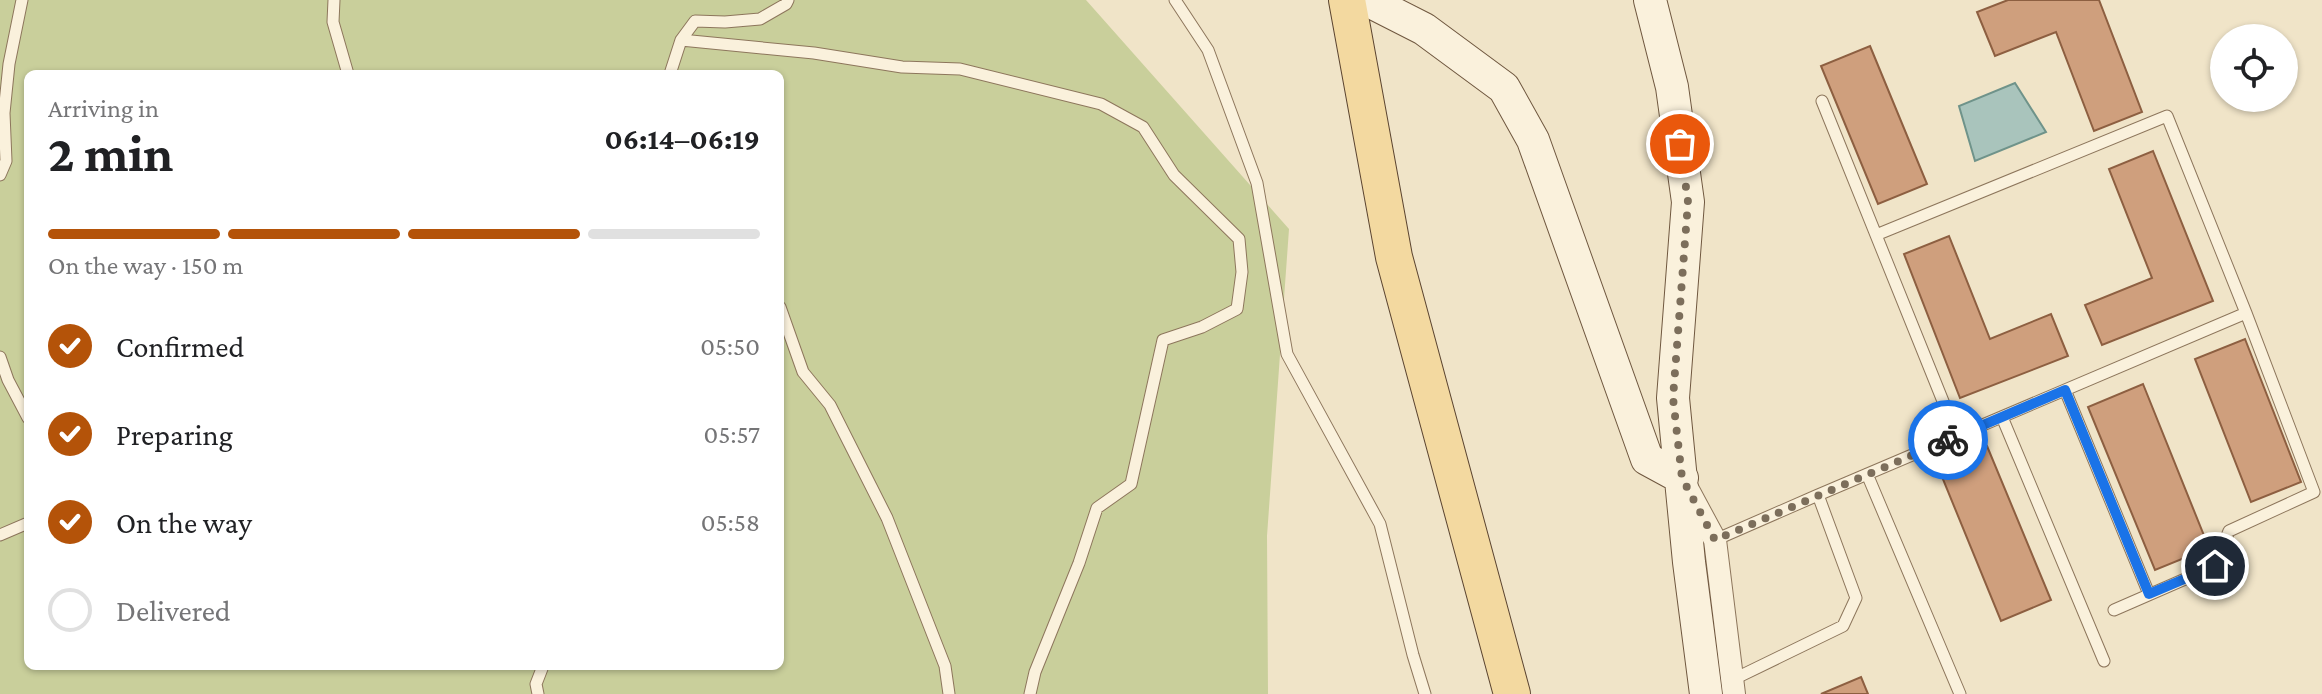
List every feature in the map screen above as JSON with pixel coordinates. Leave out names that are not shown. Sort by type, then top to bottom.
[{"type":"main road","points":[[1347,0],[1394,257],[1512,694]]},
{"type":"street","points":[[1367,0],[1424,29],[1504,88],[1533,140],[1647,459],[1682,478],[1715,540],[1724,689]]},
{"type":"street","points":[[1650,0],[1672,87],[1688,202],[1673,398],[1689,562],[1724,689]]},
{"type":"lane","points":[[0,175],[6,161],[4,113],[9,64],[22,0]]},
{"type":"lane","points":[[334,0],[333,22],[347,70]]},
{"type":"lane","points":[[671,70],[681,40],[695,21],[760,19],[788,0]]},
{"type":"lane","points":[[1175,0],[1208,50],[1257,183],[1287,354],[1380,524],[1425,694]]},
{"type":"lane","points":[[681,40],[814,53],[902,67],[960,69],[1101,104],[1143,127],[1174,175],[1239,239],[1242,272],[1237,309],[1202,327],[1163,340],[1131,484],[1097,508],[1079,563],[1035,672],[1030,694]]},
{"type":"lane","points":[[1822,101],[1957,436]]},
{"type":"lane","points":[[1876,235],[2167,116],[2314,492],[2229,531],[2215,566],[2114,610]]},
{"type":"lane","points":[[1715,540],[2246,313]]},
{"type":"lane","points":[[784,318],[803,372],[830,405],[887,518],[945,666],[949,694]]},
{"type":"lane","points":[[0,357],[24,410]]},
{"type":"lane","points":[[2065,390],[2149,594]]},
{"type":"lane","points":[[2002,417],[2104,661]]},
{"type":"lane","points":[[1867,474],[1960,694]]},
{"type":"lane","points":[[1724,689],[1843,626],[1856,598],[1818,495]]},
{"type":"lane","points":[[0,535],[24,525]]},
{"type":"lane","points":[[538,694],[536,684],[541,670]]},
{"type":"green space","points":[[0,0],[1086,0],[1289,229],[1267,536],[1268,694],[0,694]]},
{"type":"water","points":[[2015,83],[2046,132],[1975,161],[1959,106]]},
{"type":"building","points":[[2008,0],[2099,0],[2142,112],[2094,131],[2056,32],[1995,56],[1977,12]]},
{"type":"building","points":[[1870,46],[1927,184],[1878,204],[1821,66]]},
{"type":"building","points":[[2153,151],[2213,301],[2102,345],[2085,305],[2152,278],[2109,169]]},
{"type":"building","points":[[1949,236],[1990,339],[2051,314],[2068,356],[1960,398],[1904,254]]},
{"type":"building","points":[[2245,339],[2301,482],[2251,502],[2195,359]]},
{"type":"building","points":[[2143,384],[2209,548],[2155,570],[2088,407]]},
{"type":"building","points":[[1987,446],[2051,600],[2001,621],[1938,467]]},
{"type":"building","points":[[1861,677],[1868,694],[1821,694]]},
{"type":"way so far","points":[[1680,144],[1688,202],[1673,398],[1682,478],[1715,540],[1948,440]]},
{"type":"route","points":[[1948,440],[2065,390],[2149,594],[2215,566]]}]
